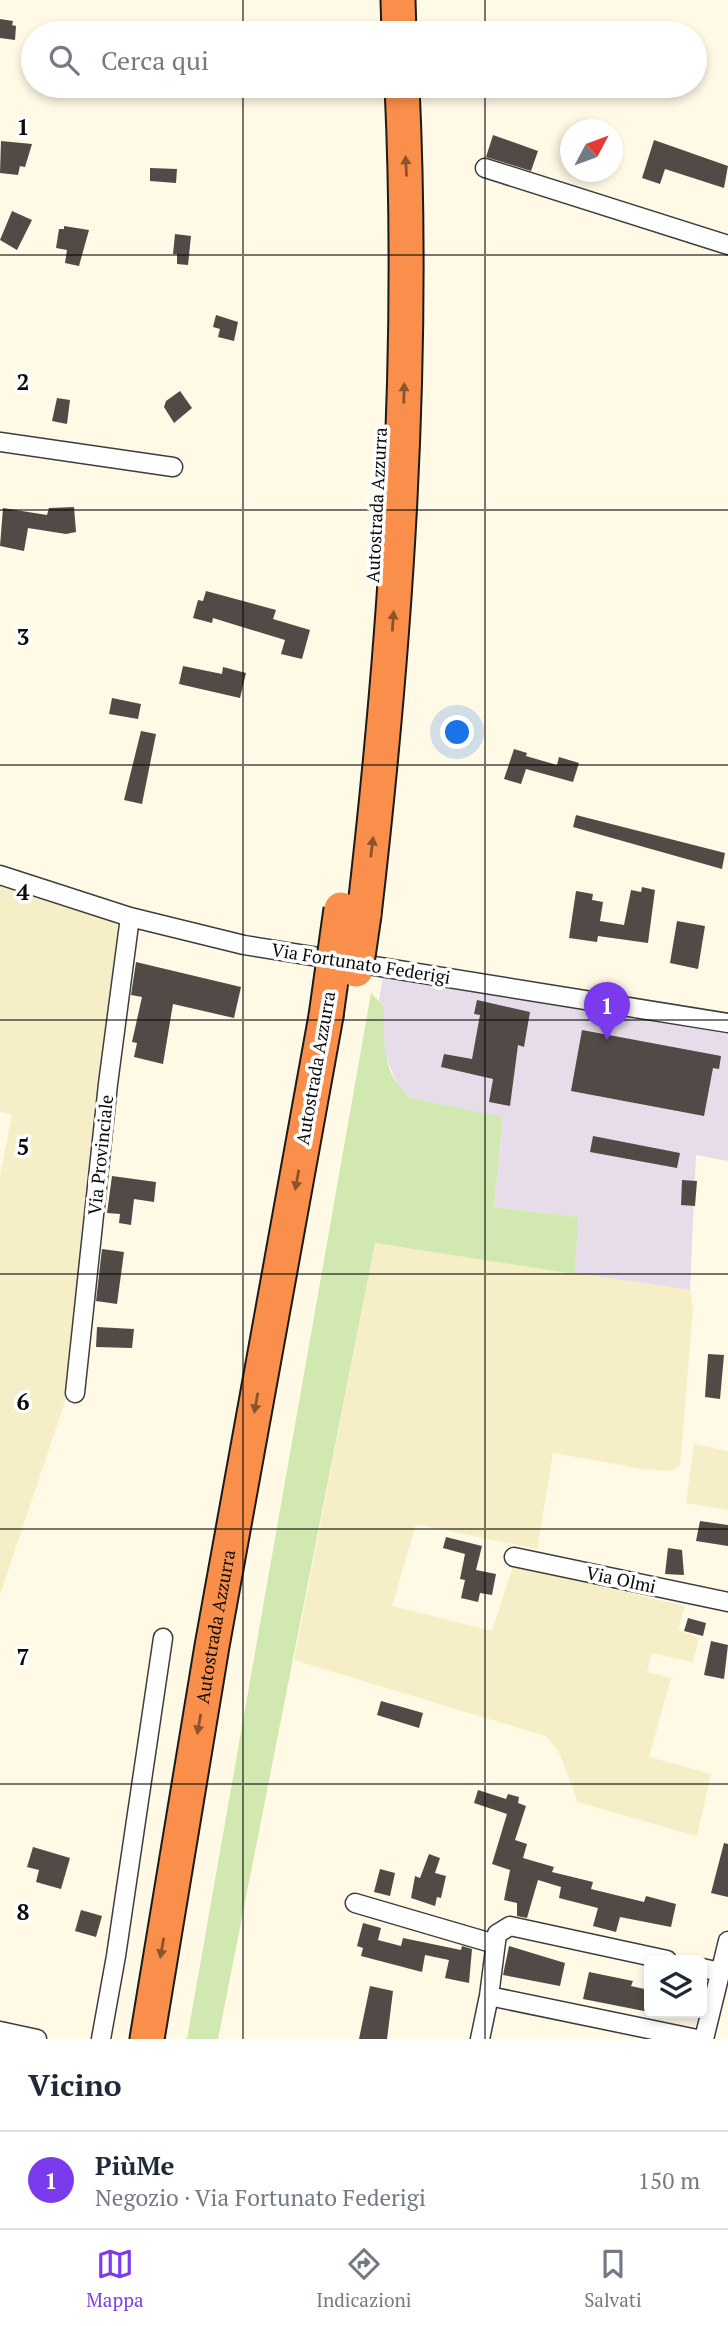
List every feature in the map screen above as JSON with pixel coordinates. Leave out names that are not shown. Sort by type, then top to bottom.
[{"type":"highway","points":[[375,0],[376,21]]},
{"type":"highway","points":[[398,0],[399,21]]},
{"type":"highway","name":"Autostrada Azzurra","points":[[353,912],[380,464],[385,201],[380,98]]},
{"type":"highway","name":"Autostrada Azzurra","points":[[169,2039],[387,713],[403,464],[407,201],[403,98]]},
{"type":"highway","name":"Autostrada Azzurra","points":[[146,2039],[212,1646],[338,1017]]},
{"type":"street","points":[[485,168],[728,245]]},
{"type":"street","points":[[0,442],[173,467]]},
{"type":"street","name":"Via Fortunato Federigi","points":[[0,875],[187,933],[313,958],[728,1023]]},
{"type":"street","name":"Via Provinciale","points":[[75,1393],[108,1084],[130,917]]},
{"type":"street","name":"Via Olmi","points":[[514,1557],[728,1602]]},
{"type":"street","points":[[101,2039],[116,1956],[163,1638]]},
{"type":"street","points":[[355,1903],[495,1944]]},
{"type":"street","points":[[480,2039],[489,1996],[495,1944],[498,1934],[510,1926],[644,1955]]},
{"type":"street","points":[[704,2039],[728,1941]]},
{"type":"street","points":[[707,1969],[720,1972]]},
{"type":"street","points":[[489,1996],[697,2039]]},
{"type":"street","points":[[0,2031],[37,2039]]},
{"type":"shaded area","points":[[0,886],[114,921],[122,934],[70,1386],[0,1595],[0,1177],[12,1115],[0,1112]]},
{"type":"shaded area","points":[[384,971],[728,1033],[728,1161],[696,1155],[690,1290],[575,1274],[578,1217],[494,1207],[503,1118],[410,1098],[399,1088],[383,1050],[384,1006],[379,1000]]},
{"type":"shaded area","points":[[375,1243],[690,1290],[693,1308],[680,1465],[671,1471],[644,1469],[553,1453],[537,1549],[416,1524],[392,1606],[492,1631],[513,1566],[685,1606],[678,1630],[699,1638],[693,1662],[652,1653],[647,1672],[671,1678],[649,1757],[711,1774],[697,1836],[578,1802],[558,1750],[546,1736],[294,1660]]},
{"type":"shaded area","points":[[694,1444],[728,1451],[728,1510],[686,1503]]},
{"type":"green space","points":[[371,993],[384,1006],[385,1044],[389,1067],[410,1098],[503,1117],[494,1207],[578,1217],[575,1274],[375,1243],[218,2039],[187,2039]]},
{"type":"building","points":[[0,19],[13,21],[12,25],[16,26],[15,40],[0,38]]},
{"type":"building","points":[[493,135],[538,151],[531,171],[486,157]]},
{"type":"building","points":[[654,140],[728,166],[724,188],[665,169],[660,184],[642,178]]},
{"type":"building","points":[[1,141],[32,144],[25,167],[20,166],[18,175],[0,173]]},
{"type":"building","points":[[150,168],[177,169],[176,183],[150,181]]},
{"type":"building","points":[[12,211],[32,220],[17,250],[0,240]]},
{"type":"building","points":[[64,226],[89,230],[79,266],[65,263],[67,250],[56,248],[59,229],[64,229]]},
{"type":"building","points":[[175,234],[191,236],[188,265],[177,264],[177,254],[173,254]]},
{"type":"building","points":[[216,315],[238,322],[234,341],[218,337],[220,329],[213,327]]},
{"type":"building","points":[[180,391],[192,408],[174,423],[164,407],[166,401]]},
{"type":"building","points":[[57,398],[70,400],[67,424],[52,421]]},
{"type":"building","points":[[74,507],[76,532],[66,534],[28,528],[24,551],[0,546],[3,508],[47,515],[49,508]]},
{"type":"building","points":[[206,591],[276,610],[273,619],[310,630],[302,659],[281,654],[285,640],[213,618],[212,623],[193,618],[198,600],[203,601]]},
{"type":"building","points":[[183,666],[222,674],[223,667],[246,673],[240,698],[179,684]]},
{"type":"building","points":[[112,698],[141,704],[138,719],[109,714]]},
{"type":"building","points":[[141,731],[156,734],[142,804],[124,800]]},
{"type":"building","points":[[514,749],[527,753],[526,756],[557,765],[559,757],[579,763],[573,782],[526,769],[521,784],[504,779]]},
{"type":"building","points":[[576,815],[725,853],[722,869],[573,827]]},
{"type":"building","points":[[642,887],[655,890],[648,943],[598,936],[597,942],[569,938],[576,891],[593,894],[592,900],[603,902],[600,921],[624,925],[631,890],[641,892]]},
{"type":"building","points":[[677,921],[705,926],[698,969],[670,963]]},
{"type":"building","points":[[136,962],[241,987],[234,1018],[173,1004],[163,1064],[134,1057],[137,1043],[132,1042],[142,997],[131,995]]},
{"type":"building","points":[[477,1000],[530,1012],[524,1047],[518,1045],[510,1106],[489,1102],[493,1079],[441,1067],[444,1054],[472,1059],[480,1015],[474,1014]]},
{"type":"building","points":[[582,1030],[721,1056],[719,1069],[713,1068],[704,1116],[571,1091]]},
{"type":"building","points":[[593,1136],[680,1153],[677,1168],[590,1152]]},
{"type":"building","points":[[112,1176],[156,1182],[154,1202],[134,1199],[131,1225],[119,1223],[120,1214],[107,1213]]},
{"type":"building","points":[[682,1180],[697,1181],[695,1206],[681,1205]]},
{"type":"building","points":[[102,1249],[124,1252],[117,1304],[96,1301]]},
{"type":"building","points":[[97,1327],[134,1329],[132,1348],[96,1347]]},
{"type":"building","points":[[708,1354],[724,1355],[720,1399],[705,1397]]},
{"type":"building","points":[[700,1521],[728,1525],[728,1546],[696,1541]]},
{"type":"building","points":[[446,1537],[482,1546],[476,1570],[496,1574],[492,1595],[480,1593],[478,1602],[461,1598],[465,1580],[460,1579],[465,1554],[443,1548]]},
{"type":"building","points":[[668,1548],[682,1550],[684,1575],[665,1574]]},
{"type":"building","points":[[688,1618],[706,1623],[703,1636],[684,1631]]},
{"type":"building","points":[[711,1641],[728,1645],[724,1679],[704,1675]]},
{"type":"building","points":[[381,1701],[423,1713],[419,1728],[377,1715]]},
{"type":"building","points":[[478,1790],[506,1799],[508,1794],[519,1797],[518,1803],[526,1806],[515,1840],[527,1844],[523,1858],[554,1867],[552,1872],[593,1882],[591,1889],[644,1902],[646,1896],[676,1904],[671,1927],[620,1917],[616,1932],[593,1926],[598,1908],[559,1898],[561,1887],[538,1880],[527,1918],[517,1916],[517,1903],[504,1900],[510,1870],[492,1864],[507,1814],[474,1803]]},
{"type":"building","points":[[724,1843],[728,1844],[728,1897],[711,1893]]},
{"type":"building","points":[[33,1847],[70,1858],[61,1889],[36,1882],[39,1870],[27,1867]]},
{"type":"building","points":[[429,1854],[440,1858],[435,1873],[446,1876],[441,1898],[437,1897],[435,1906],[411,1898],[415,1876],[420,1878]]},
{"type":"building","points":[[380,1869],[395,1873],[390,1896],[374,1892]]},
{"type":"building","points":[[81,1910],[102,1916],[96,1937],[75,1931]]},
{"type":"building","points":[[363,1923],[381,1928],[378,1940],[401,1946],[403,1938],[461,1950],[462,1946],[472,1949],[469,1983],[445,1978],[449,1960],[425,1955],[422,1972],[361,1956],[363,1948],[357,1946]]},
{"type":"building","points":[[509,1946],[565,1963],[560,1986],[503,1975]]},
{"type":"building","points":[[589,1972],[633,1981],[631,1986],[644,1989],[644,2011],[583,1999]]},
{"type":"building","points":[[370,1986],[393,1991],[387,2039],[359,2039]]},
{"type":"place","name":"PiùMe","points":[[607,1040]]}]
